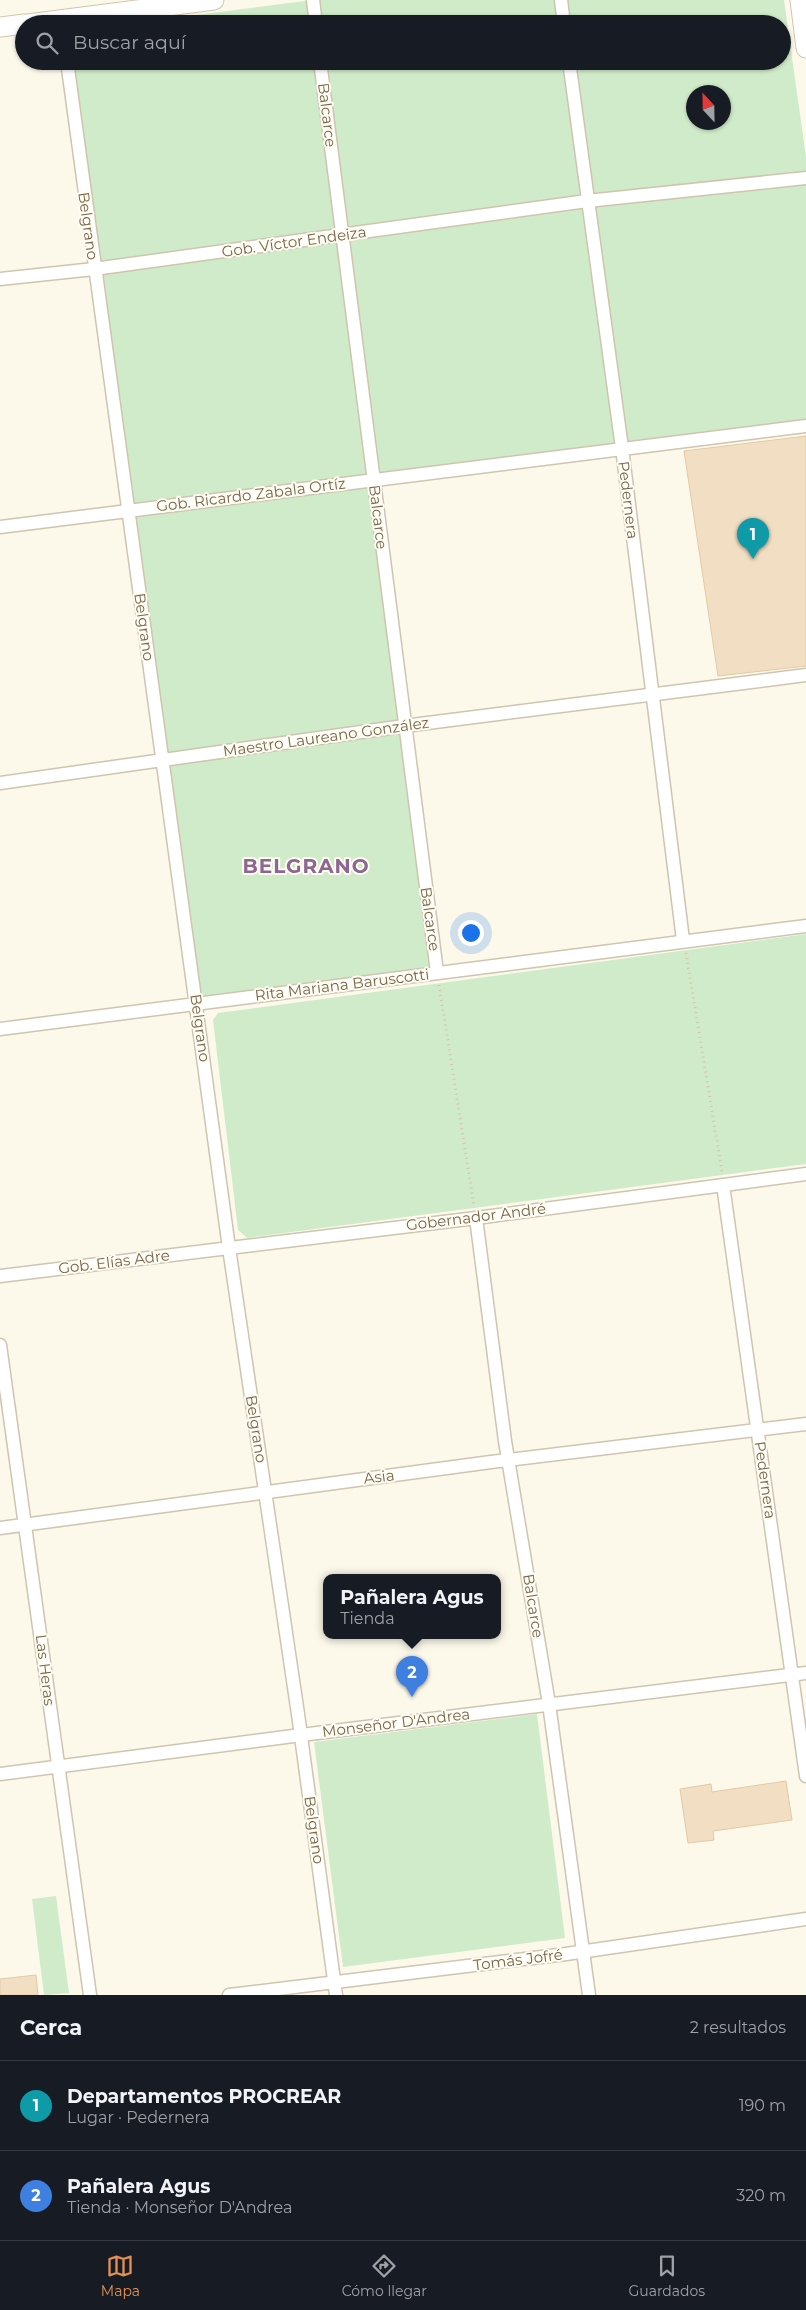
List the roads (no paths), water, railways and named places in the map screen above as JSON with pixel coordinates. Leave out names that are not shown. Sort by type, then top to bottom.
[{"type":"street","points":[[105,15],[214,0]]},
{"type":"street","points":[[313,0],[315,15]]},
{"type":"street","points":[[561,0],[563,15]]},
{"type":"street","points":[[800,0],[806,48]]},
{"type":"street","points":[[0,27],[15,25]]},
{"type":"street","name":"Belgrano","points":[[68,70],[228,1248],[301,1735],[336,1995]]},
{"type":"street","name":"Balcarce","points":[[321,70],[437,972]]},
{"type":"street","name":"Pedernera","points":[[570,70],[622,448],[684,940]]},
{"type":"street","name":"Gob. Víctor Endeiza","points":[[0,279],[94,269],[588,201],[806,178]]},
{"type":"street","name":"Gob. Ricardo Zabala Ortíz","points":[[0,527],[806,426]]},
{"type":"street","name":"Maestro Laureano González","points":[[0,783],[404,726],[653,696],[806,675]]},
{"type":"street","name":"Rita Mariana Baruscotti","points":[[0,1029],[684,940],[806,926]]},
{"type":"street","name":"Gobernador André","points":[[228,1248],[476,1218],[806,1174]]},
{"type":"street","name":"Pedernera","points":[[723,1185],[806,1776]]},
{"type":"street","name":"Balcarce","points":[[476,1218],[509,1461],[549,1704],[589,1995]]},
{"type":"street","name":"Gob. Elías Adre","points":[[0,1276],[228,1248]]},
{"type":"street","name":"Las Heras","points":[[0,1345],[90,1995]]},
{"type":"street","name":"Asia","points":[[0,1528],[265,1491],[806,1424]]},
{"type":"street","name":"Monseñor D'Andrea","points":[[0,1774],[806,1673]]},
{"type":"street","name":"Tomás Jofré","points":[[230,1995],[584,1952],[806,1919]]},
{"type":"place","name":"Departamentos PROCREAR","points":[[753,559]]},
{"type":"place","name":"Pañalera Agus","points":[[412,1697]]},
{"type":"district","name":"BELGRANO","points":[[306,866]]}]
